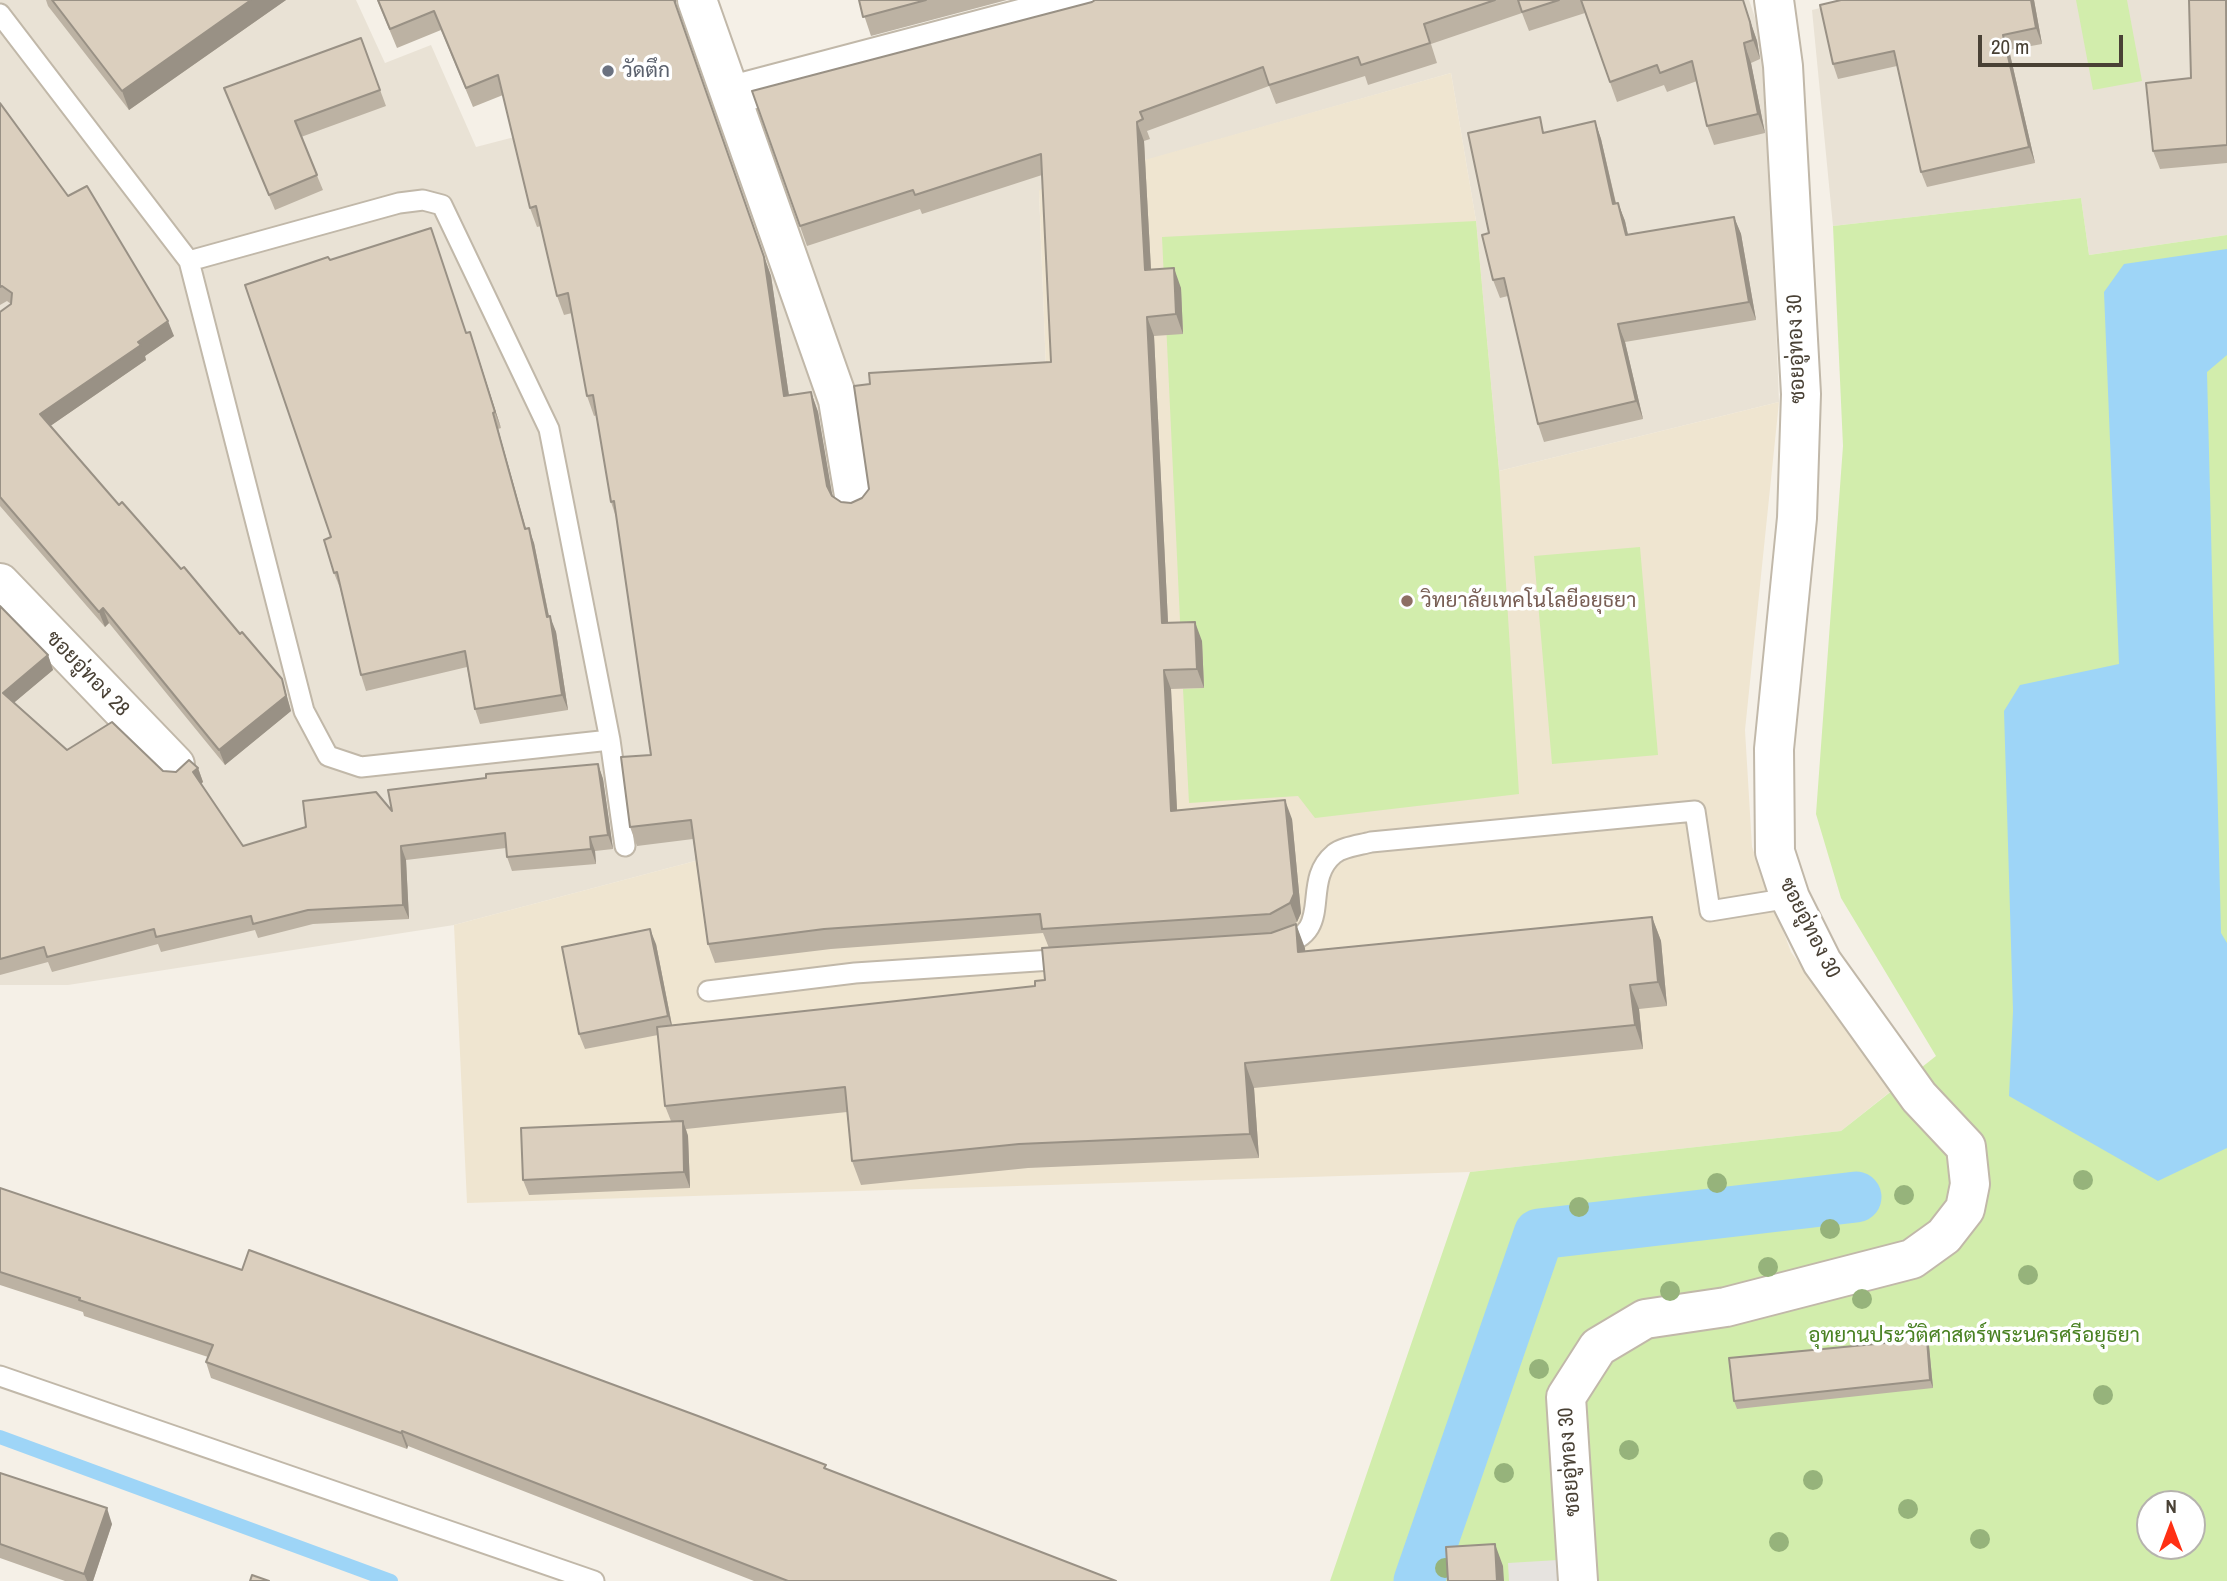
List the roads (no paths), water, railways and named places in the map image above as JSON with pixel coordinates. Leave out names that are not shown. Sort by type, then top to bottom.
[{"type":"street","points":[[697,0],[838,400],[855,501]]},
{"type":"street","points":[[732,95],[1093,0]]},
{"type":"street","name":"ซอยอู่ทอง 30","points":[[1578,1581],[1566,1397],[1598,1347],[1645,1319],[1726,1307],[1912,1259],[1944,1236],[1965,1209],[1970,1184],[1966,1147],[1919,1097],[1822,962],[1790,898],[1775,852],[1774,748],[1797,518],[1801,394],[1783,66],[1774,0]]},
{"type":"street","name":"ซอยอู่ทอง 28","points":[[0,583],[174,765]]},
{"type":"lane","points":[[0,14],[189,261],[304,711],[328,756],[362,767],[611,740]]},
{"type":"lane","points":[[189,261],[399,203],[423,200],[442,205],[549,429],[611,740],[625,846]]},
{"type":"lane","points":[[1265,946],[1296,942],[1310,930],[1321,870],[1335,852],[1371,842],[1682,812],[1695,811],[1710,911],[1790,898]]},
{"type":"lane","points":[[708,991],[855,972],[1087,958]]},
{"type":"lane","points":[[0,1376],[594,1581]]},
{"type":"water","points":[[2227,249],[2227,355],[2207,372],[2221,933],[2227,943],[2227,1148],[2158,1181],[2009,1096],[2013,1011],[2004,711],[2020,685],[2119,664],[2104,292],[2124,264]]},
{"type":"waterway","points":[[1419,1581],[1539,1234],[1856,1197]]},
{"type":"waterway","points":[[0,1437],[391,1581]]},
{"type":"place","name":"วัดตึก","points":[[608,71]]},
{"type":"place","name":"วิทยาลัยเทคโนโลยีอยุธยา","points":[[1407,601]]},
{"type":"park label","name":"อุทยานประวัติศาสตร์พระนครศรีอยุธยา","points":[[1974,1336]]}]
